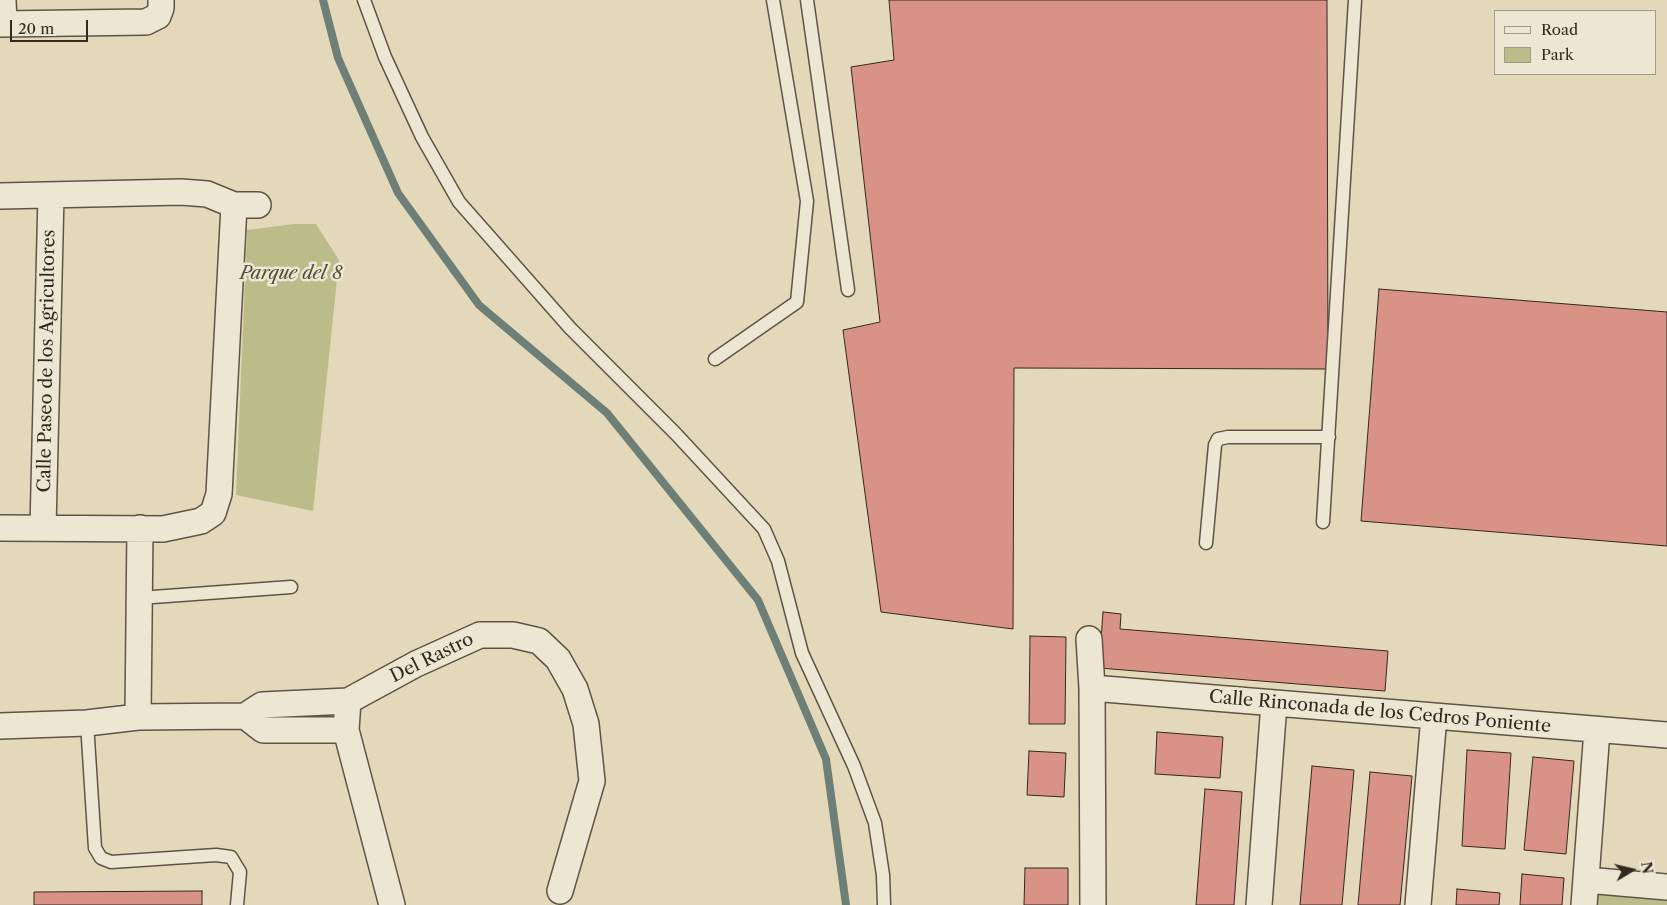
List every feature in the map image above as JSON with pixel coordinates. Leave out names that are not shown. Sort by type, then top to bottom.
[{"type":"street","points":[[3,0],[2,24],[146,22],[159,8]]},
{"type":"street","points":[[0,196],[181,192],[207,194],[246,205],[219,494],[213,512],[201,521],[163,529],[0,528]]},
{"type":"street","name":"Calle Paseo de los Agricultores","points":[[43,528],[51,195]]},
{"type":"street","points":[[138,717],[140,528]]},
{"type":"street","name":"Del Rastro","points":[[347,717],[416,664],[480,635],[513,635],[539,641],[558,659],[575,689],[586,724],[592,781],[560,892]]},
{"type":"street","points":[[1088,639],[1092,688],[1093,905]]},
{"type":"street","name":"Calle Rinconada de los Cedros Poniente","points":[[1092,688],[1667,735]]},
{"type":"street","points":[[1259,905],[1274,703]]},
{"type":"street","points":[[0,726],[87,724],[138,717],[245,716],[262,705],[347,717],[392,905]]},
{"type":"street","points":[[1418,905],[1434,716]]},
{"type":"street","points":[[1584,905],[1597,730]]},
{"type":"street","points":[[1586,880],[1667,887]]},
{"type":"lane","points":[[364,0],[385,57],[422,137],[459,202],[570,328],[676,434],[764,529],[778,561],[802,653],[854,766],[875,823],[883,875],[884,905]]},
{"type":"lane","points":[[715,359],[797,302],[807,201],[773,0]]},
{"type":"lane","points":[[807,0],[848,290]]},
{"type":"lane","points":[[1324,522],[1355,0]]},
{"type":"lane","points":[[1206,542],[1215,445],[1218,439],[1228,437],[1329,438]]},
{"type":"lane","points":[[140,598],[291,587]]},
{"type":"lane","points":[[87,724],[95,848],[101,858],[111,862],[216,855],[231,857],[240,872],[237,905]]},
{"type":"green space","name":"Parque del 8","points":[[294,224],[316,224],[339,260],[313,511],[236,495],[247,230]]},
{"type":"green space","points":[[1586,880],[1667,887],[1667,905],[1584,905]]},
{"type":"building","points":[[889,0],[1327,0],[1328,369],[1014,368],[1013,629],[881,612],[843,330],[880,322],[851,67],[894,60]]},
{"type":"building","points":[[1379,289],[1667,312],[1667,546],[1361,521]]},
{"type":"building","points":[[1103,612],[1121,614],[1120,629],[1388,651],[1385,691],[1099,668]]},
{"type":"building","points":[[1030,636],[1066,637],[1065,724],[1029,724]]},
{"type":"building","points":[[1157,732],[1223,737],[1220,778],[1155,774]]},
{"type":"building","points":[[1467,750],[1511,753],[1505,849],[1462,846]]},
{"type":"building","points":[[1029,751],[1066,753],[1064,797],[1027,795]]},
{"type":"building","points":[[1533,757],[1574,761],[1566,854],[1524,850]]},
{"type":"building","points":[[1312,766],[1354,770],[1342,905],[1300,905]]},
{"type":"building","points":[[1370,772],[1412,776],[1400,905],[1358,905]]},
{"type":"building","points":[[1205,789],[1242,792],[1234,905],[1196,905]]},
{"type":"building","points":[[1025,868],[1068,868],[1068,905],[1024,905]]},
{"type":"building","points":[[1522,874],[1564,878],[1562,905],[1520,905]]},
{"type":"building","points":[[1457,889],[1500,893],[1499,905],[1456,905]]},
{"type":"building","points":[[202,891],[202,905],[34,905],[34,892]]},
{"type":"waterway","points":[[323,0],[338,58],[398,193],[479,305],[607,413],[758,600],[826,759],[846,905]]}]
